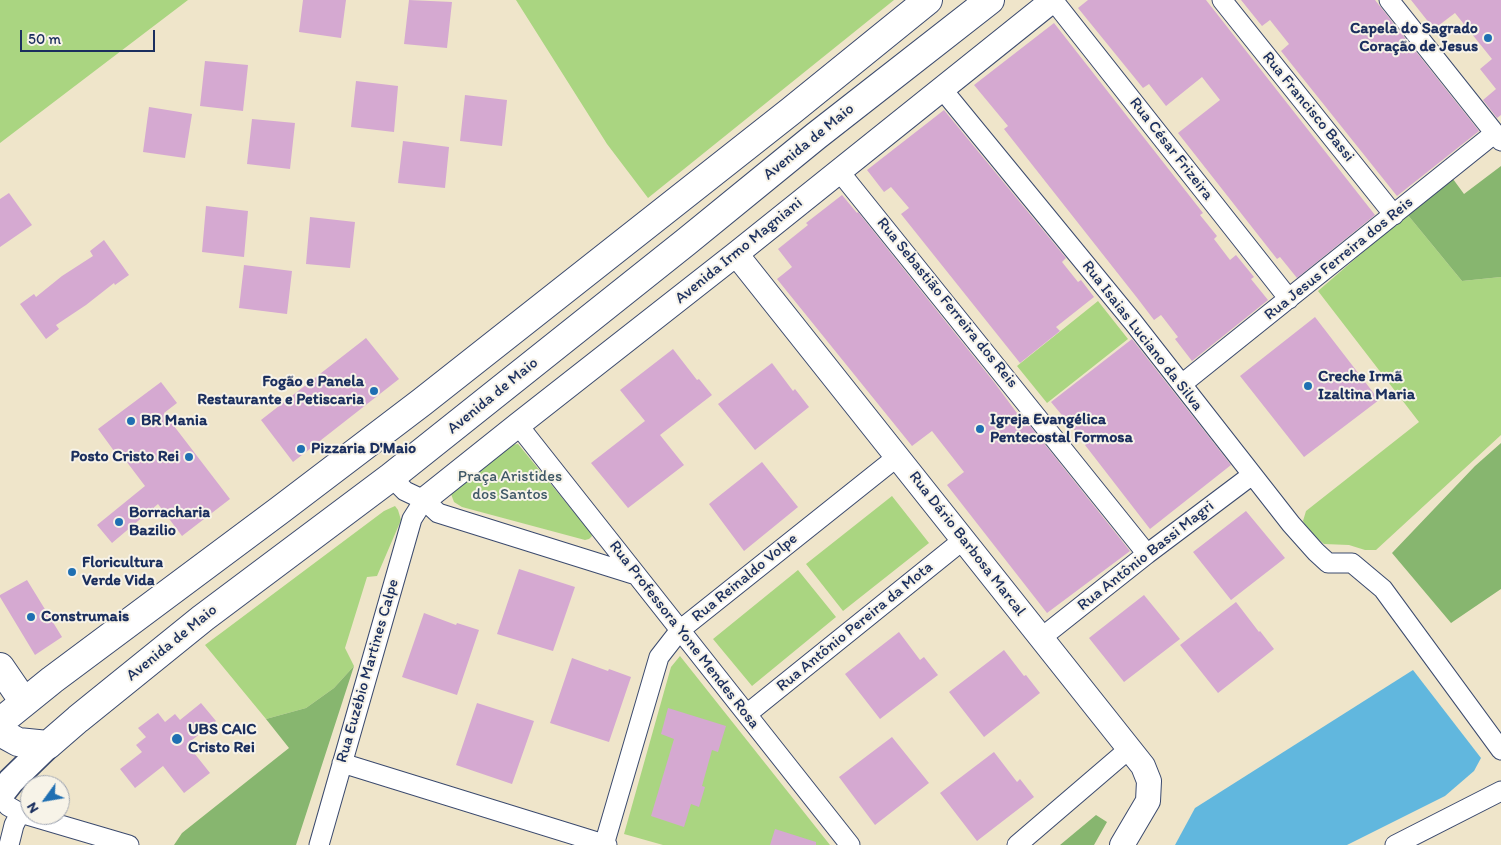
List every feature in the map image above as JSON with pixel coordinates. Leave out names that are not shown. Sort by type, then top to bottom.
[{"type":"main road","points":[[0,722],[176,586],[365,446],[928,0]]},
{"type":"main road","name":"Avenida de Maio","points":[[0,795],[11,781],[48,745],[203,618],[391,477],[816,136],[990,0]]},
{"type":"main road","points":[[790,111],[816,136]]},
{"type":"main road","points":[[365,446],[391,477]]},
{"type":"main road","points":[[176,586],[203,618]]},
{"type":"main road","points":[[0,667],[24,702]]},
{"type":"main road","points":[[0,732],[18,742],[48,745]]},
{"type":"street","name":"Avenida Irmo Magniani","points":[[424,500],[736,254],[1053,0]]},
{"type":"street","name":"Rua César Frizeira","points":[[1053,0],[1289,299]]},
{"type":"street","name":"Rua Francisco Bassi","points":[[1222,0],[1394,215]]},
{"type":"street","points":[[1389,0],[1498,137]]},
{"type":"street","name":"Rua Isaias Luciano da Silva","points":[[942,88],[1182,384],[1252,475],[1316,552],[1328,563],[1352,563],[1383,589],[1501,750]]},
{"type":"street","name":"Rua Jesus Ferreira dos Reis","points":[[1182,384],[1394,215],[1498,137]]},
{"type":"street","name":"Rua Sebastião Ferreira dos Reis","points":[[839,170],[1147,554]]},
{"type":"street","name":"Rua Dário Barbosa Marcal","points":[[736,254],[1143,766],[1149,781],[1148,801],[1122,845]]},
{"type":"street","name":"Rua Professora Yone Mendes Rosa","points":[[518,425],[850,845]]},
{"type":"street","name":"Rua Reinaldo Volpe","points":[[605,845],[659,657],[680,630],[897,457]]},
{"type":"street","name":"Rua Antônio Bassi Magri","points":[[1041,638],[1147,554],[1252,475]]},
{"type":"street","points":[[391,477],[405,491],[424,500],[438,513],[636,574]]},
{"type":"street","name":"Rua Euzébio Martines Calpe","points":[[319,845],[412,519],[424,500]]},
{"type":"street","name":"Rua Antônio Pereira da Mota","points":[[747,714],[963,540]]},
{"type":"street","points":[[1017,845],[1129,749]]},
{"type":"street","points":[[342,763],[605,845]]},
{"type":"street","points":[[1395,845],[1501,791]]},
{"type":"street","points":[[0,795],[8,806],[20,813],[8,845]]},
{"type":"street","points":[[61,825],[129,845]]},
{"type":"green space","points":[[0,0],[188,0],[0,143]]},
{"type":"green space","points":[[516,0],[894,0],[648,198],[607,144]]},
{"type":"green space","points":[[1501,166],[1501,277],[1462,281],[1407,214],[1453,179],[1464,194]]},
{"type":"green space","points":[[1407,214],[1462,281],[1501,277],[1501,435],[1376,550],[1365,550],[1349,545],[1324,544],[1309,531],[1303,521],[1306,511],[1419,422],[1318,291]]},
{"type":"green space","points":[[1098,301],[1128,339],[1047,403],[1017,366]]},
{"type":"green space","points":[[1501,443],[1501,589],[1451,623],[1392,553],[1475,466]]},
{"type":"green space","name":"Praça Aristides dos Santos","points":[[518,444],[591,533],[592,536],[589,539],[585,540],[462,507],[454,502],[451,494],[456,487],[510,445]]},
{"type":"green space","points":[[892,496],[929,543],[843,611],[806,564]]},
{"type":"green space","points":[[395,506],[401,520],[377,576],[367,577],[345,648],[354,666],[334,688],[306,708],[266,719],[205,645],[384,511]]},
{"type":"green space","points":[[798,570],[836,617],[752,686],[713,639]]},
{"type":"green space","points":[[680,656],[830,845],[663,845],[624,834],[671,667]]},
{"type":"green space","points":[[354,666],[296,845],[174,845],[182,833],[289,748],[266,719],[306,708],[334,688]]},
{"type":"green space","points":[[1096,815],[1107,822],[1094,845],[1060,845]]},
{"type":"water","points":[[1413,670],[1481,758],[1474,771],[1445,796],[1347,845],[1175,845],[1195,808]]},
{"type":"building","points":[[303,0],[346,0],[341,38],[299,32]]},
{"type":"building","points":[[409,0],[452,2],[447,48],[404,44]]},
{"type":"building","points":[[1088,0],[1206,0],[1375,215],[1297,278],[1280,257],[1277,259],[1178,133],[1220,100],[1202,77],[1166,106],[1149,84],[1143,88],[1078,8]]},
{"type":"building","points":[[1241,0],[1375,0],[1479,131],[1397,196],[1281,51],[1289,44],[1270,20],[1262,26]]},
{"type":"building","points":[[1411,0],[1501,0],[1501,115],[1497,118],[1483,100],[1496,89],[1480,69],[1492,59],[1455,13],[1434,29]]},
{"type":"building","points":[[1054,23],[1203,213],[1200,215],[1217,236],[1214,239],[1230,260],[1236,255],[1254,277],[1251,279],[1268,300],[1192,361],[1175,339],[1178,337],[1161,315],[1154,320],[1004,129],[1008,126],[974,85]]},
{"type":"building","points":[[205,61],[248,65],[243,111],[200,106]]},
{"type":"building","points":[[356,81],[398,86],[394,132],[351,127]]},
{"type":"building","points":[[465,95],[507,100],[502,146],[460,141]]},
{"type":"building","points":[[149,107],[192,114],[185,158],[143,152]]},
{"type":"building","points":[[944,110],[1066,258],[1062,262],[1078,282],[1081,280],[1094,297],[1056,327],[1060,331],[1020,363],[901,214],[909,208],[891,187],[884,192],[867,170]]},
{"type":"building","points":[[252,119],[295,123],[290,169],[247,164]]},
{"type":"building","points":[[403,141],[449,147],[445,188],[398,183]]},
{"type":"building","points":[[9,193],[32,225],[0,247],[0,199]]},
{"type":"building","points":[[842,195],[858,212],[994,382],[1025,424],[1027,422],[1130,551],[1047,613],[947,485],[964,472],[932,431],[912,446],[777,279],[792,267],[778,249],[808,225],[806,223]]},
{"type":"building","points":[[206,206],[248,211],[244,257],[202,252]]},
{"type":"building","points":[[310,217],[355,222],[350,268],[306,264]]},
{"type":"building","points":[[104,240],[129,275],[115,285],[114,283],[56,325],[59,329],[46,339],[20,304],[34,294],[36,297],[62,276],[93,256],[90,251]]},
{"type":"building","points":[[244,265],[292,271],[287,314],[239,308]]},
{"type":"building","name":"Creche Irmã Izaltina Maria","points":[[1315,317],[1379,400],[1304,457],[1240,376]]},
{"type":"building","points":[[366,338],[399,379],[293,462],[261,420]]},
{"type":"building","points":[[1132,339],[1231,465],[1150,529],[1086,444],[1051,402]]},
{"type":"building","points":[[673,349],[697,380],[699,379],[712,395],[660,435],[684,465],[628,508],[591,463],[645,421],[620,390]]},
{"type":"building","points":[[772,363],[793,391],[795,389],[809,407],[755,450],[718,404]]},
{"type":"building","points":[[161,382],[177,403],[164,413],[230,499],[182,536],[158,504],[112,543],[97,525],[145,486],[117,449],[114,451],[98,429]]},
{"type":"building","points":[[762,462],[798,507],[744,551],[709,504]]},
{"type":"building","points":[[1246,511],[1285,558],[1231,600],[1193,552]]},
{"type":"building","points":[[519,569],[575,587],[553,651],[497,634]]},
{"type":"building","name":"Construmais","points":[[27,580],[62,637],[35,655],[0,597],[0,595]]},
{"type":"building","points":[[1144,595],[1180,639],[1124,682],[1089,638]]},
{"type":"building","points":[[1236,602],[1274,649],[1218,693],[1180,645]]},
{"type":"building","points":[[424,613],[456,625],[457,623],[479,630],[457,695],[402,677]]},
{"type":"building","points":[[899,632],[920,660],[924,657],[938,675],[880,719],[845,674]]},
{"type":"building","points":[[1004,650],[1040,693],[984,737],[949,692]]},
{"type":"building","points":[[572,658],[631,677],[609,742],[550,723]]},
{"type":"building","points":[[201,703],[216,721],[187,744],[210,773],[184,793],[163,766],[135,788],[120,769],[142,752],[136,745],[146,737],[138,728],[158,713],[165,722],[175,714],[180,720]]},
{"type":"building","points":[[477,703],[534,721],[512,784],[456,765]]},
{"type":"building","points":[[668,708],[726,726],[718,752],[712,750],[702,786],[705,787],[699,807],[691,804],[684,827],[651,816],[674,739],[661,734]]},
{"type":"building","points":[[892,737],[929,783],[875,825],[839,777]]},
{"type":"building","points":[[994,752],[1017,782],[1020,779],[1034,797],[977,841],[940,793]]},
{"type":"building","points":[[775,829],[816,842],[816,845],[770,845]]},
{"type":"place","name":"Capela do Sagrado Coração de Jesus","points":[[1488,38]]},
{"type":"place","name":"Creche Irmã Izaltina Maria","points":[[1308,386]]},
{"type":"place","name":"Fogão e Panela Restaurante e Petiscaria","points":[[374,391]]},
{"type":"place","name":"BR Mania","points":[[131,421]]},
{"type":"place","name":"Igreja Evangélica Pentecostal Formosa","points":[[980,429]]},
{"type":"place","name":"Pizzaria D'Maio","points":[[301,449]]},
{"type":"place","name":"Posto Cristo Rei","points":[[189,457]]},
{"type":"place","name":"Borracharia Bazilio","points":[[119,522]]},
{"type":"place","name":"Floricultura Verde Vida","points":[[72,572]]},
{"type":"place","name":"Construmais","points":[[31,617]]},
{"type":"place","name":"UBS CAIC Cristo Rei","points":[[177,739]]}]
